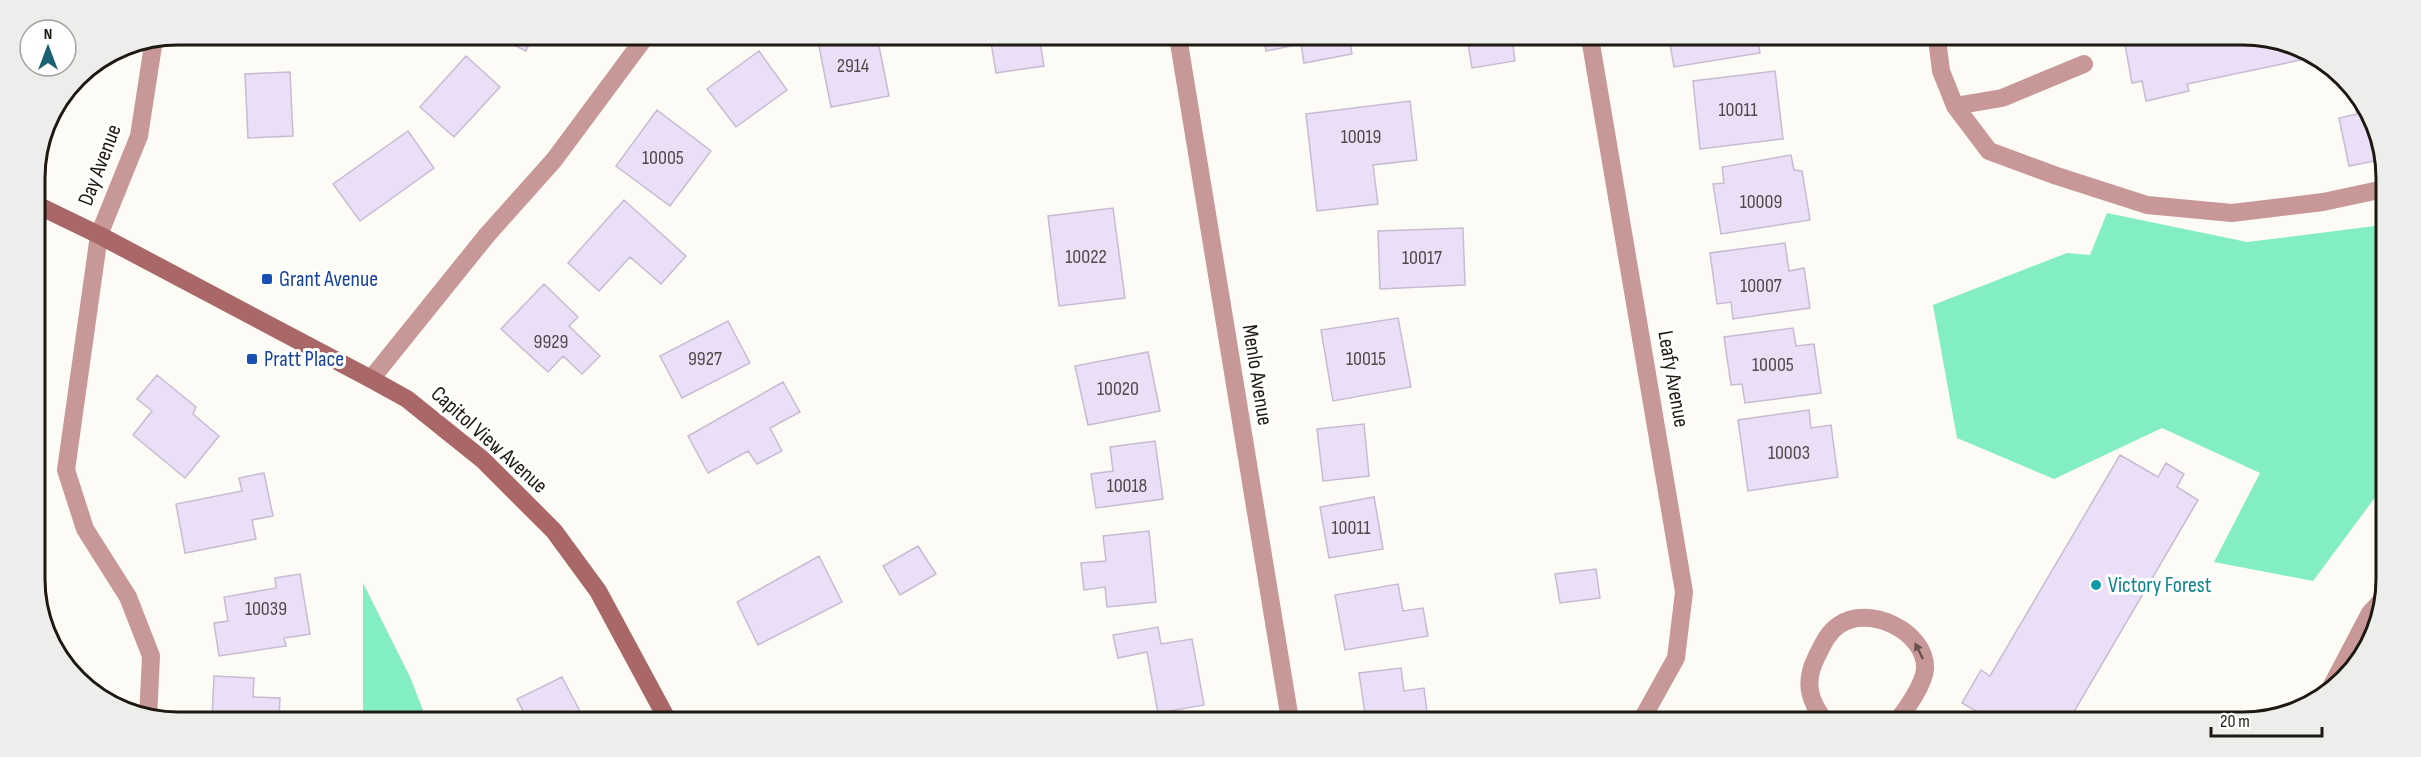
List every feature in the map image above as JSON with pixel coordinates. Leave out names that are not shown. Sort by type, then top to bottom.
[{"type":"main road","name":"Capitol View Avenue","points":[[45,209],[99,235],[407,399],[483,460],[554,531],[598,591],[663,712]]},
{"type":"street","points":[[371,379],[487,235],[554,160],[639,45]]},
{"type":"street","name":"Menlo Avenue","points":[[1179,45],[1289,712]]},
{"type":"street","name":"Leafy Avenue","points":[[1591,45],[1684,592],[1676,658],[1646,712]]},
{"type":"street","points":[[1938,45],[1941,71],[1955,106],[1989,150],[2057,176],[2147,205],[2232,213],[2323,202],[2376,191]]},
{"type":"street","name":"Day Avenue","points":[[99,235],[140,136],[153,48]]},
{"type":"street","points":[[1955,106],[2002,98],[2084,64]]},
{"type":"street","points":[[99,235],[66,470],[85,529],[128,597],[151,656],[148,708]]},
{"type":"street","points":[[2340,670],[2371,612]]},
{"type":"street","points":[[1817,712],[1808,688],[1811,668],[1825,639],[1840,624],[1863,617],[1887,622],[1911,636],[1922,654],[1925,671],[1905,712]]},
{"type":"green space","points":[[2107,213],[2247,242],[2376,226],[2376,496],[2313,581],[2214,562],[2260,473],[2162,428],[2054,479],[1957,438],[1933,305],[2067,253],[2090,255]]},
{"type":"green space","points":[[363,583],[410,677],[424,712],[363,712]]},
{"type":"building","points":[[514,45],[529,45],[526,51]]},
{"type":"building","points":[[819,45],[879,45],[889,96],[831,107]]},
{"type":"building","points":[[991,45],[1040,45],[1044,66],[996,73]]},
{"type":"building","points":[[1265,45],[1296,45],[1266,51]]},
{"type":"building","points":[[1301,45],[1350,45],[1352,54],[1304,63]]},
{"type":"building","points":[[1468,45],[1513,45],[1515,61],[1472,68]]},
{"type":"building","points":[[1670,45],[1759,45],[1760,53],[1674,67]]},
{"type":"building","points":[[2125,45],[2260,46],[2303,60],[2187,84],[2189,91],[2146,101],[2142,81],[2132,83]]},
{"type":"building","points":[[759,51],[787,90],[736,127],[707,89]]},
{"type":"building","points":[[466,56],[500,87],[454,137],[420,107]]},
{"type":"building","points":[[1775,71],[1783,139],[1700,149],[1693,81]]},
{"type":"building","points":[[290,72],[293,136],[248,138],[245,74]]},
{"type":"building","points":[[1410,101],[1417,160],[1373,165],[1378,204],[1317,211],[1306,114]]},
{"type":"building","points":[[2355,106],[2369,136],[2374,161],[2349,166],[2339,118],[2357,114]]},
{"type":"building","points":[[657,110],[711,151],[670,206],[616,166]]},
{"type":"building","points":[[408,131],[434,168],[360,221],[333,184]]},
{"type":"building","points":[[1791,155],[1794,170],[1802,171],[1810,220],[1721,234],[1713,184],[1724,183],[1722,167]]},
{"type":"building","points":[[624,200],[686,256],[661,284],[630,257],[599,291],[568,263]]},
{"type":"building","points":[[1113,208],[1125,298],[1059,306],[1048,216]]},
{"type":"building","points":[[1463,228],[1465,285],[1380,289],[1378,231]]},
{"type":"building","points":[[1785,243],[1789,271],[1804,268],[1810,308],[1733,319],[1731,302],[1717,304],[1710,253]]},
{"type":"building","points":[[544,284],[578,317],[569,326],[600,356],[582,374],[563,356],[548,372],[501,329]]},
{"type":"building","points":[[1398,318],[1411,387],[1333,401],[1321,330]]},
{"type":"building","points":[[728,321],[750,363],[682,398],[660,356]]},
{"type":"building","points":[[1793,328],[1796,346],[1814,344],[1821,393],[1745,403],[1742,384],[1731,385],[1724,337]]},
{"type":"building","points":[[1148,352],[1160,411],[1088,425],[1075,366]]},
{"type":"building","points":[[157,375],[196,407],[193,414],[219,436],[185,478],[133,435],[152,411],[137,399]]},
{"type":"building","points":[[783,382],[800,412],[770,428],[782,451],[757,464],[748,451],[708,473],[688,436]]},
{"type":"building","points":[[1809,410],[1811,428],[1831,425],[1838,477],[1748,491],[1738,420]]},
{"type":"building","points":[[1364,424],[1369,476],[1323,481],[1317,429]]},
{"type":"building","points":[[1155,441],[1163,499],[1096,508],[1091,474],[1113,471],[1110,447]]},
{"type":"building","name":"Victory Forest","points":[[2120,455],[2158,477],[2166,463],[2184,474],[2177,487],[2198,500],[2074,712],[1978,712],[1962,703],[1981,670],[1990,676]]},
{"type":"building","points":[[264,473],[273,516],[252,520],[256,539],[185,553],[176,504],[242,491],[239,478]]},
{"type":"building","points":[[1374,497],[1383,549],[1329,558],[1320,507]]},
{"type":"building","points":[[1149,531],[1156,602],[1107,607],[1105,587],[1084,590],[1081,563],[1106,561],[1103,536]]},
{"type":"building","points":[[918,546],[936,574],[900,595],[883,566]]},
{"type":"building","points":[[819,556],[842,602],[758,645],[737,602]]},
{"type":"building","points":[[1596,569],[1600,598],[1560,603],[1555,574]]},
{"type":"building","points":[[300,574],[310,634],[284,638],[286,646],[219,656],[214,623],[228,621],[224,597],[276,588],[275,578]]},
{"type":"building","points":[[1398,584],[1403,611],[1423,608],[1428,636],[1345,650],[1335,595]]},
{"type":"building","points":[[1158,627],[1161,644],[1192,639],[1204,705],[1158,712],[1147,652],[1118,658],[1113,635]]},
{"type":"building","points":[[1401,668],[1404,691],[1424,688],[1427,712],[1365,712],[1359,673]]},
{"type":"building","points":[[214,676],[254,678],[253,697],[280,698],[279,712],[212,712]]},
{"type":"building","points":[[562,677],[580,712],[524,712],[517,699]]},
{"type":"place","name":"Grant Avenue","points":[[267,279]]},
{"type":"place","name":"Pratt Place","points":[[252,359]]},
{"type":"place","name":"Victory Forest","points":[[2096,585]]}]
